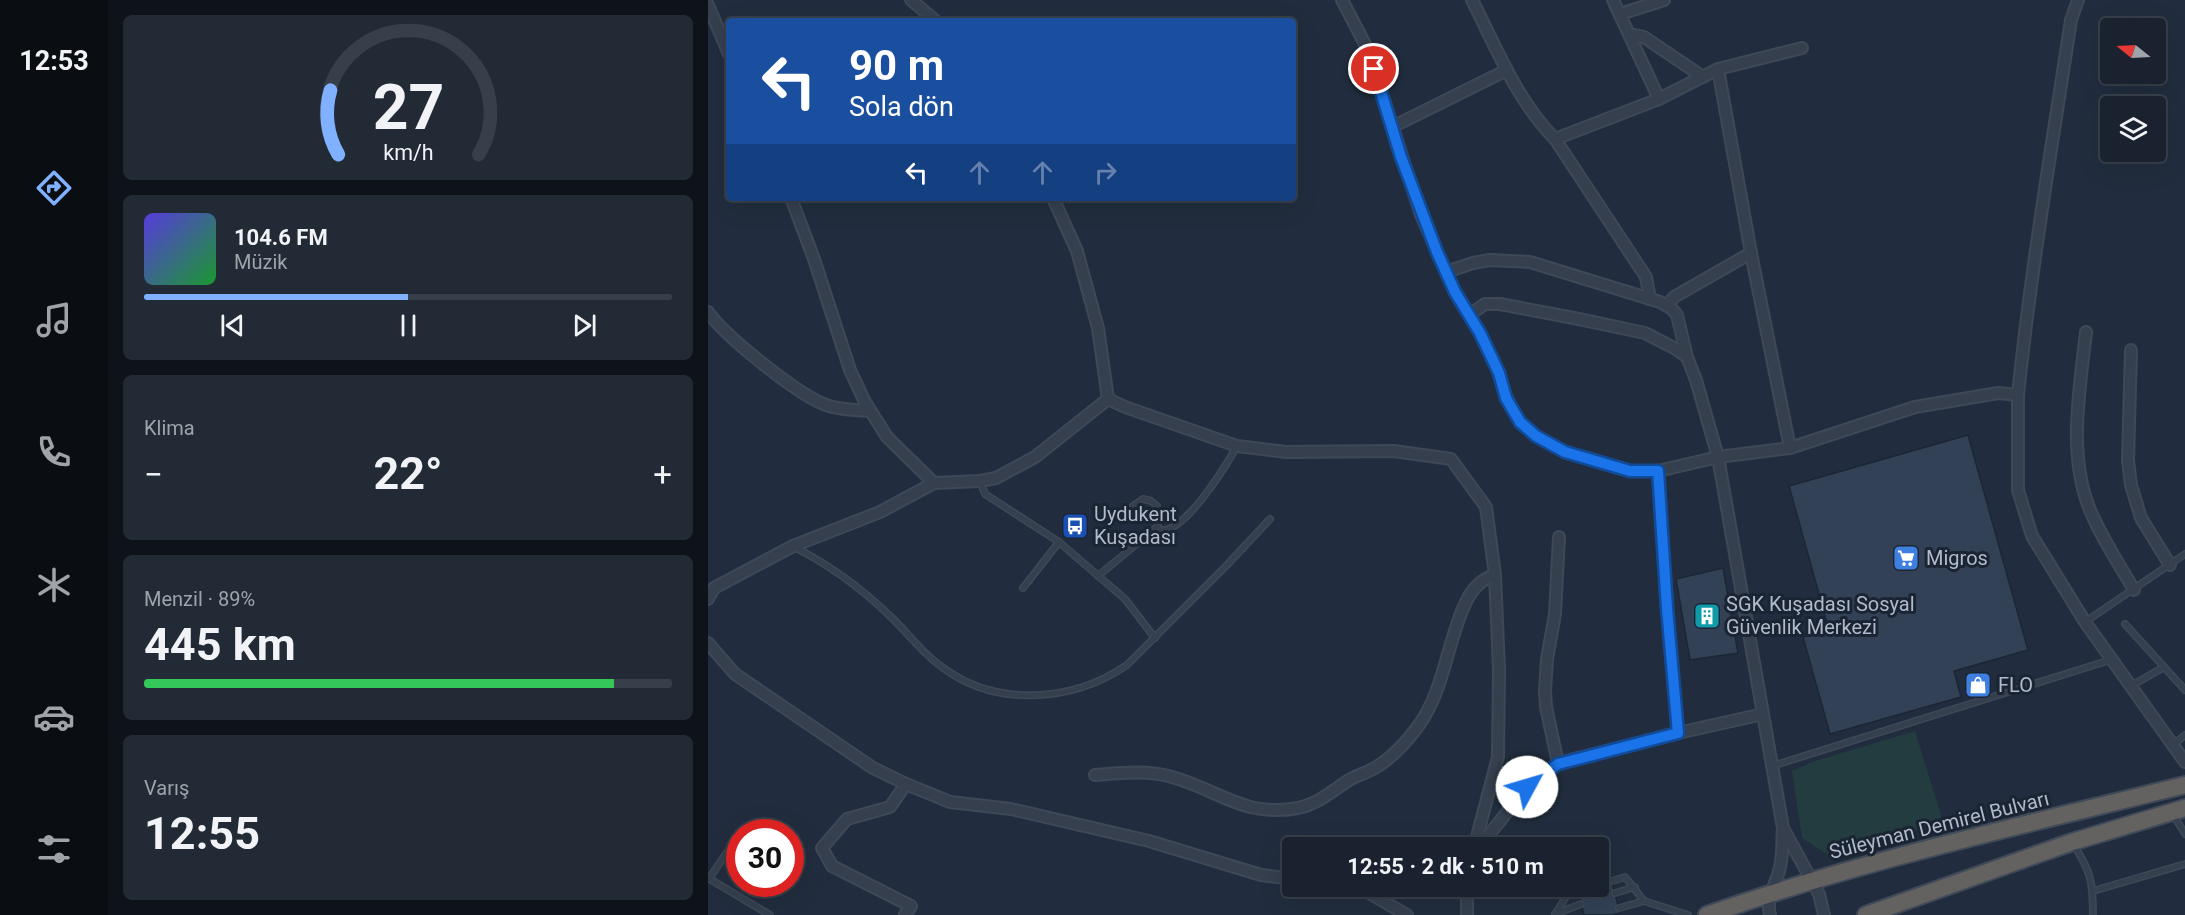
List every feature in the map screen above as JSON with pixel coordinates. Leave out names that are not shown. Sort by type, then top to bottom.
[{"type":"highway","name":"Süleyman Demirel Bulvarı","points":[[1707,915],[1810,880],[1956,841],[2185,785]]},
{"type":"highway","points":[[1866,915],[2072,842],[2178,810]]},
{"type":"street","points":[[911,0],[932,18]]},
{"type":"street","points":[[1342,0],[1368,50],[1421,215],[1446,272],[1499,373],[1506,398],[1520,422],[1536,436],[1565,452],[1630,471],[1658,471],[1718,457],[1790,448],[1915,407],[1998,393],[2018,395]]},
{"type":"street","points":[[1472,0],[1507,70],[1534,114],[1555,139],[1646,277],[1650,299]]},
{"type":"street","points":[[1613,0],[1659,99]]},
{"type":"street","points":[[1620,14],[1664,0]]},
{"type":"street","points":[[2078,0],[2071,20],[2027,310],[2018,395],[2018,490],[2032,536],[2085,622],[2185,762]]},
{"type":"street","points":[[708,5],[726,47]]},
{"type":"street","points":[[1629,34],[1644,37],[1703,77]]},
{"type":"street","points":[[1555,139],[1659,99],[1718,69],[1802,48]]},
{"type":"street","points":[[1718,69],[1751,253],[1790,448]]},
{"type":"street","points":[[1392,127],[1507,70]]},
{"type":"street","points":[[792,201],[814,259],[850,370],[870,411],[887,437],[934,483]]},
{"type":"street","points":[[1054,201],[1077,251],[1098,328],[1108,399]]},
{"type":"street","points":[[1667,305],[1674,297],[1751,253]]},
{"type":"street","points":[[1446,272],[1490,260],[1530,262],[1667,305],[1677,315],[1687,357],[1718,457],[1783,828],[1780,867],[1771,892],[1770,915]]},
{"type":"street","points":[[1469,315],[1485,304],[1500,304],[1574,318],[1645,333],[1677,349],[1687,357]]},
{"type":"street","points":[[708,312],[722,329],[799,391],[827,406],[870,411]]},
{"type":"street","points":[[2086,332],[2077,439],[2080,477],[2092,516],[2134,590]]},
{"type":"street","points":[[2131,350],[2128,460],[2131,484],[2141,518],[2170,565]]},
{"type":"street","points":[[1108,399],[1237,446],[1286,452],[1394,451],[1451,459],[1486,507],[1495,575],[1499,670],[1498,758],[1476,837]]},
{"type":"street","points":[[708,599],[714,588],[793,546],[880,512],[934,483],[996,478],[1035,458],[1108,399]]},
{"type":"street","points":[[1658,471],[1678,733]]},
{"type":"street","points":[[1558,764],[1546,707],[1545,690],[1547,659],[1555,614],[1559,537]]},
{"type":"street","points":[[1095,775],[1142,772],[1168,776],[1194,784],[1232,802],[1260,809],[1298,808],[1320,800],[1341,785],[1377,767],[1400,748],[1410,736],[1434,698],[1466,603],[1479,584],[1495,575]]},
{"type":"street","points":[[708,643],[735,674],[873,768],[950,802],[1011,809],[1149,841],[1261,875],[1282,878]]},
{"type":"street","points":[[1487,837],[1527,787],[1558,764],[1763,714]]},
{"type":"street","points":[[905,915],[911,906],[832,866],[822,848],[847,819],[890,807],[906,784]]},
{"type":"street","points":[[1783,828],[1819,894],[1824,915]]},
{"type":"street","points":[[1376,897],[1407,915]]},
{"type":"street","points":[[1467,897],[1467,915]]},
{"type":"lane","points":[[1157,527],[1165,531],[1181,522],[1220,476],[1237,446]]},
{"type":"lane","points":[[980,481],[985,494],[1059,542],[1125,599],[1155,639]]},
{"type":"lane","points":[[1133,506],[1143,500],[1154,503],[1157,506],[1157,527]]},
{"type":"lane","points":[[793,546],[826,565],[858,588],[944,669],[970,683],[998,692],[1041,695],[1086,686],[1127,665],[1155,639],[1270,519]]},
{"type":"lane","points":[[1098,576],[1157,527]]},
{"type":"lane","points":[[1023,588],[1059,542]]},
{"type":"lane","points":[[2085,622],[2185,554]]},
{"type":"lane","points":[[2125,624],[2185,690]]},
{"type":"lane","points":[[1772,766],[2108,661]]},
{"type":"lane","points":[[2131,686],[2164,668]]},
{"type":"lane","points":[[2173,745],[2185,735]]},
{"type":"lane","points":[[2178,810],[2185,834]]},
{"type":"lane","points":[[2072,842],[2088,867],[2093,891],[2093,915]]},
{"type":"lane","points":[[726,853],[709,878],[770,915]]},
{"type":"lane","points":[[2093,891],[2185,864]]},
{"type":"lane","points":[[1612,881],[1625,877],[1644,901]]},
{"type":"lane","points":[[1615,894],[1635,887]]},
{"type":"lane","points":[[1555,914],[1566,897]]},
{"type":"lane","points":[[1619,908],[1644,901],[1688,915]]},
{"type":"lane","points":[[1555,914],[1581,904]]},
{"type":"green space","points":[[1915,731],[1943,822],[1828,855],[1802,838],[1792,771],[1812,762]]},
{"type":"building","name":"Migros","points":[[1968,435],[2028,650],[1954,671],[1961,697],[1830,734],[1803,637],[1829,630],[1789,486]]},
{"type":"building","name":"SGK Kuşadası Sosyal Güvenlik Merkezi","points":[[1723,568],[1738,653],[1690,660],[1676,579]]},
{"type":"building","points":[[1609,871],[1620,913],[1584,915],[1580,897],[1609,897]]},
{"type":"place","name":"Uydukent Kuşadası","points":[[1075,526]]},
{"type":"place","name":"Migros","points":[[1906,558]]},
{"type":"place","name":"SGK Kuşadası Sosyal Güvenlik Merkezi","points":[[1707,616]]},
{"type":"place","name":"FLO","points":[[1978,685]]},
{"type":"route","points":[[1374,69],[1421,215],[1455,292],[1480,333],[1499,373],[1506,398],[1520,422],[1536,436],[1565,452],[1630,471],[1658,471],[1678,733],[1558,764],[1527,787]]}]
